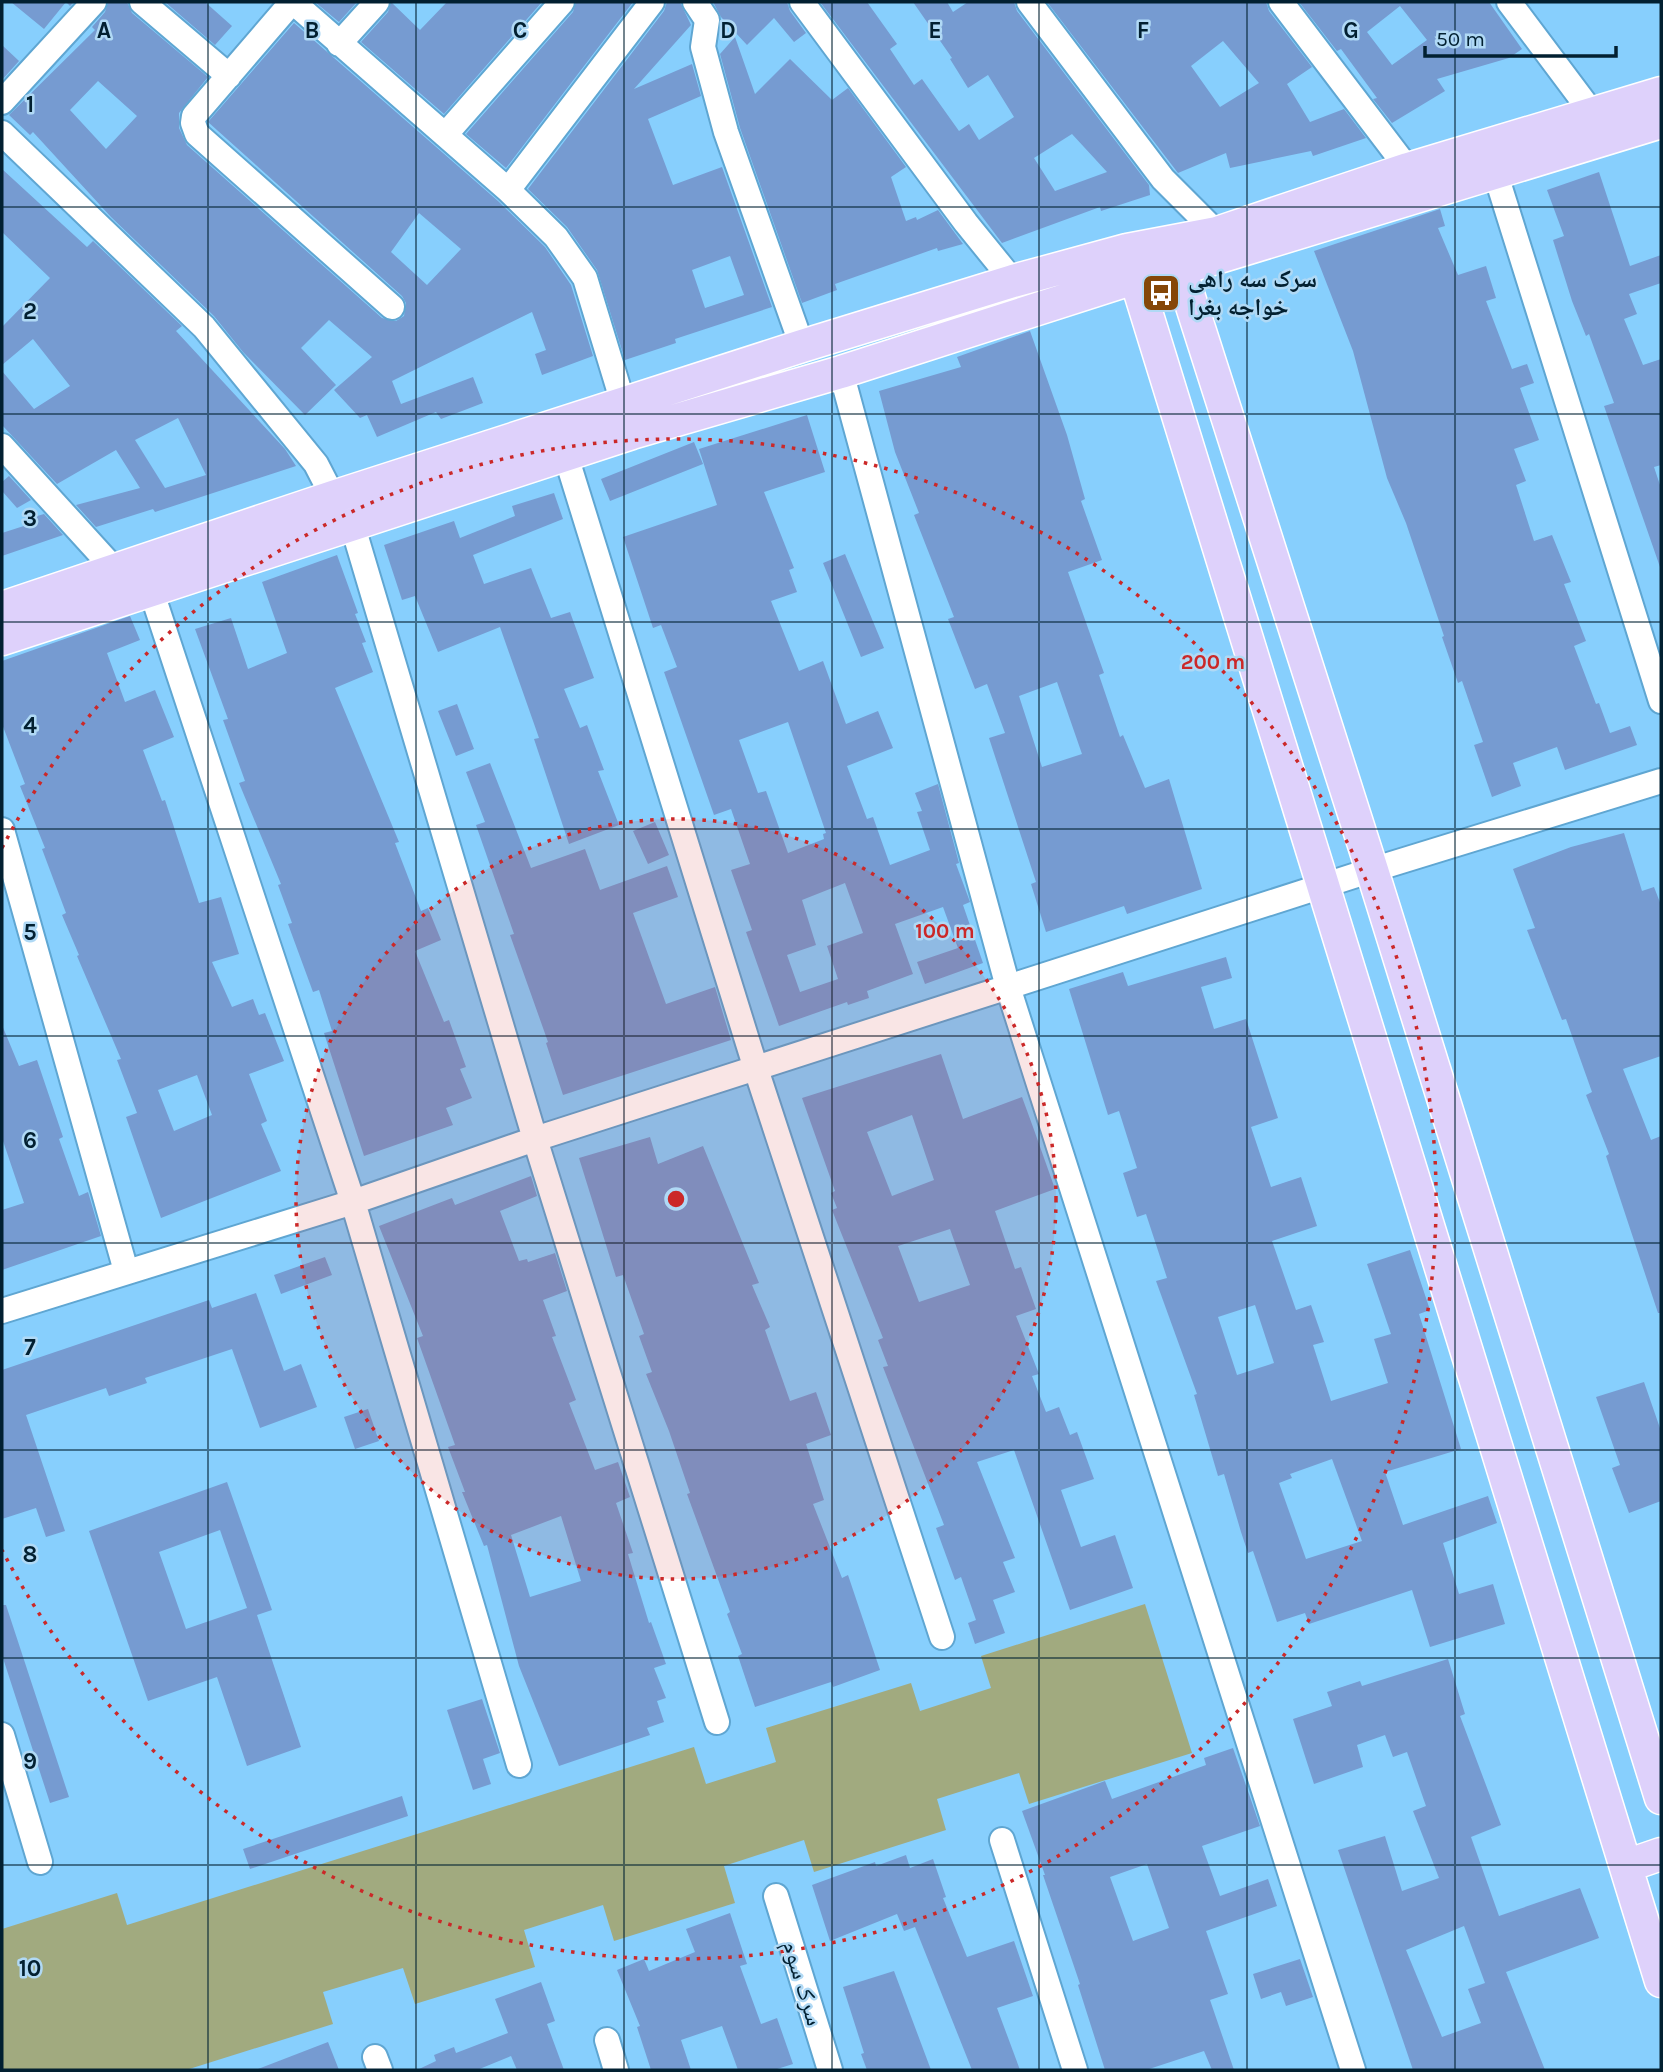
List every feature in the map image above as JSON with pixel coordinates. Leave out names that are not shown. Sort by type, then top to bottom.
[{"type":"main road","points":[[1176,256],[1217,233],[1408,169],[1661,93]]},
{"type":"main road","points":[[2,608],[623,403],[1013,281],[1176,256],[1496,175],[1661,122]]},
{"type":"main road","points":[[1176,256],[1373,870],[1661,1798]]},
{"type":"main road","points":[[2,639],[773,390],[841,372],[1130,264]]},
{"type":"main road","points":[[1130,264],[1661,1981]]},
{"type":"main road","points":[[1597,1769],[1647,1752]]},
{"type":"main road","points":[[1626,1866],[1661,1854]]},
{"type":"street","points":[[2,102],[94,2]]},
{"type":"street","points":[[142,2],[229,76]]},
{"type":"street","points":[[392,307],[197,134],[193,123],[194,116],[292,2],[508,190],[556,237],[585,278],[623,403]]},
{"type":"street","points":[[340,44],[377,2]]},
{"type":"street","points":[[445,135],[562,2]]},
{"type":"street","points":[[508,190],[652,2]]},
{"type":"street","points":[[695,2],[707,20],[703,47],[726,132],[802,346]]},
{"type":"street","points":[[803,2],[958,213],[1013,281]]},
{"type":"street","points":[[1029,2],[1163,179],[1217,233]]},
{"type":"street","points":[[1281,2],[1408,169]]},
{"type":"street","points":[[1509,2],[1593,114]]},
{"type":"street","points":[[2,133],[204,327],[316,464],[333,497]]},
{"type":"street","points":[[1496,175],[1661,701]]},
{"type":"street","points":[[841,372],[1008,987],[1353,2070]]},
{"type":"street","points":[[2,446],[115,570]]},
{"type":"street","points":[[566,456],[756,1069],[942,1637]]},
{"type":"street","points":[[353,527],[535,1139],[717,1722]]},
{"type":"street","points":[[151,590],[353,1202],[519,1765]]},
{"type":"street","points":[[2,1311],[353,1202],[535,1139],[1373,870],[1661,781]]},
{"type":"street","points":[[2,830],[126,1271]]},
{"type":"street","points":[[2,1735],[40,1862]]},
{"type":"street","points":[[1002,1840],[1075,2070]]},
{"type":"street","name":"سرک سوم","points":[[776,1896],[830,2070]]},
{"type":"street","points":[[607,2040],[616,2070]]},
{"type":"green space","points":[[1145,1604],[1192,1753],[1029,1804],[1019,1773],[937,1799],[946,1830],[814,1872],[804,1840],[724,1866],[735,1903],[614,1941],[603,1905],[524,1930],[535,1967],[415,2004],[403,1968],[323,1992],[333,2024],[186,2070],[2,2070],[2,1929],[117,1893],[127,1925],[694,1747],[706,1784],[776,1762],[766,1728],[911,1683],[920,1711],[991,1688],[981,1656]]},
{"type":"building","points":[[11,2],[66,2],[44,29]]},
{"type":"building","points":[[108,2],[127,2],[132,13],[208,77],[179,113],[179,128],[187,145],[382,318],[396,321],[404,316],[406,303],[402,296],[208,122],[294,23],[498,201],[545,247],[571,285],[593,356],[542,375],[535,354],[546,350],[532,312],[392,381],[401,404],[473,377],[483,403],[441,419],[436,412],[377,437],[367,415],[360,418],[334,390],[372,357],[329,320],[301,348],[336,385],[305,415],[243,352],[214,316],[111,217],[33,132],[30,135],[9,115],[95,30],[92,27],[105,12]],"holes":[[[98,81],[137,116],[106,149],[70,110]],[[419,213],[461,249],[427,285],[391,252]]]},
{"type":"building","points":[[165,2],[205,2],[232,26],[215,45]]},
{"type":"building","points":[[315,2],[357,2],[339,22]]},
{"type":"building","points":[[391,2],[420,30],[447,2],[542,2],[444,114],[361,42],[388,12]]},
{"type":"building","points":[[576,2],[633,2],[506,168],[466,134],[573,12]]},
{"type":"building","points":[[667,2],[680,2],[691,25],[634,89],[692,64],[701,96],[648,119],[673,185],[722,167],[772,307],[675,339],[676,343],[625,360],[597,270],[567,227],[528,189],[664,11]],"holes":[[[730,256],[744,295],[705,308],[692,270]]]},
{"type":"building","points":[[713,2],[787,2],[790,11],[806,33],[794,42],[774,18],[747,45],[721,17]]},
{"type":"building","points":[[820,2],[867,2],[897,44],[890,49],[914,85],[922,79],[959,131],[969,124],[979,140],[1014,117],[988,75],[968,88],[950,59],[952,58],[913,2],[947,2],[953,12],[968,2],[1014,2],[1017,11],[1149,185],[1150,195],[1101,211],[1100,207],[1002,243]],"holes":[[[1072,134],[1107,172],[1055,191],[1034,158]]]},
{"type":"building","points":[[1047,2],[1266,2],[1269,11],[1312,67],[1287,84],[1310,122],[1344,109],[1366,138],[1313,156],[1311,151],[1230,168],[1226,153],[1178,173]],"holes":[[[1223,41],[1259,83],[1220,107],[1191,66]]]},
{"type":"building","points":[[1299,2],[1489,2],[1522,49],[1509,58],[1437,79],[1445,91],[1392,123],[1341,49],[1337,51]],"holes":[[[1400,6],[1427,40],[1392,65],[1367,32]]]},
{"type":"building","points":[[735,37],[755,94],[790,59],[832,100],[848,88],[906,167],[891,177],[906,221],[916,217],[917,220],[938,210],[963,244],[938,251],[937,248],[835,284],[837,290],[802,303],[740,128],[720,54]]},
{"type":"building","points":[[2,45],[19,61],[2,80]]},
{"type":"building","points":[[2,169],[87,247],[93,241],[182,326],[176,331],[285,449],[296,466],[155,512],[153,509],[96,527],[76,505],[140,488],[116,450],[57,484],[2,425],[2,371],[34,409],[70,386],[33,339],[2,365],[2,327],[50,278],[2,232]],"holes":[[[178,418],[206,475],[165,488],[135,440]]]},
{"type":"building","points":[[1599,172],[1630,266],[1661,255],[1661,283],[1629,294],[1637,314],[1624,319],[1643,365],[1661,359],[1661,465],[1654,467],[1661,488],[1660,567],[1604,406],[1614,403],[1589,334],[1586,336],[1572,301],[1553,240],[1564,236],[1547,190]]},
{"type":"building","points":[[1440,209],[1445,226],[1438,228],[1458,275],[1486,266],[1496,298],[1486,301],[1512,369],[1527,364],[1534,383],[1520,388],[1539,440],[1514,449],[1526,481],[1516,485],[1534,541],[1552,535],[1571,582],[1564,584],[1586,641],[1574,646],[1596,704],[1599,703],[1610,733],[1630,726],[1637,745],[1565,770],[1557,747],[1513,763],[1521,786],[1492,797],[1474,745],[1483,742],[1462,681],[1458,683],[1406,523],[1387,478],[1353,351],[1314,251]]},
{"type":"building","points":[[1030,331],[1067,435],[1085,499],[1081,501],[1102,560],[1068,572],[1104,673],[1099,675],[1120,737],[1123,735],[1145,788],[1169,779],[1202,889],[1127,914],[1124,906],[1046,932],[1031,884],[1036,882],[989,738],[1005,733],[987,684],[975,689],[948,619],[954,617],[914,515],[919,513],[895,452],[879,391],[961,367],[957,357]],"holes":[[[1057,682],[1082,754],[1042,767],[1019,696]]]},
{"type":"building","points":[[807,415],[825,472],[764,492],[794,568],[789,570],[797,592],[771,601],[799,671],[823,661],[846,724],[878,711],[893,748],[847,766],[867,819],[873,817],[890,865],[930,850],[917,812],[922,811],[915,793],[938,784],[959,863],[956,864],[970,902],[963,905],[983,963],[925,984],[917,962],[958,948],[943,907],[895,924],[913,974],[867,991],[869,998],[848,1005],[847,1002],[779,1026],[746,932],[752,930],[731,870],[750,864],[731,809],[714,815],[664,672],[677,667],[661,625],[653,628],[623,537],[717,505],[699,449]],"holes":[[[788,722],[826,833],[823,834],[824,839],[788,853],[766,791],[758,793],[739,740]],[[845,883],[863,933],[827,946],[838,979],[800,992],[787,955],[816,945],[802,900]]]},
{"type":"building","points":[[694,442],[703,464],[610,501],[601,479]]},
{"type":"building","points":[[9,476],[31,500],[17,508],[2,491],[2,482]]},
{"type":"building","points":[[554,493],[563,519],[473,555],[484,584],[531,568],[551,618],[570,612],[594,678],[564,689],[580,728],[587,725],[604,770],[598,771],[619,825],[569,844],[534,739],[539,738],[500,627],[438,652],[415,596],[402,600],[384,545],[454,521],[460,538],[515,516],[512,506]]},
{"type":"building","points":[[44,514],[63,535],[2,556],[2,533],[30,524],[27,519]]},
{"type":"building","points":[[845,554],[884,648],[861,657],[823,563]]},
{"type":"building","points":[[337,555],[358,613],[355,614],[366,642],[362,643],[373,672],[335,688],[399,842],[395,843],[421,911],[428,908],[441,940],[415,951],[444,1022],[449,1020],[466,1067],[460,1069],[472,1098],[446,1108],[453,1125],[364,1156],[324,1033],[332,1031],[319,990],[313,992],[288,924],[292,923],[278,885],[281,884],[239,783],[245,781],[223,720],[228,719],[195,629],[231,618],[248,669],[287,653],[262,582]]},
{"type":"building","points":[[130,616],[140,640],[107,653],[125,702],[155,690],[174,737],[143,750],[162,801],[165,800],[199,903],[221,897],[239,954],[212,962],[232,1007],[253,999],[259,1015],[265,1013],[284,1061],[249,1074],[267,1121],[261,1124],[281,1171],[161,1218],[126,1117],[137,1113],[117,1060],[121,1059],[62,915],[66,913],[42,849],[45,848],[20,786],[25,784],[2,724],[2,661]],"holes":[[[197,1075],[212,1115],[174,1131],[158,1090]]]},
{"type":"building","points":[[457,704],[474,749],[456,756],[438,711]]},
{"type":"building","points":[[490,763],[531,868],[585,849],[600,890],[667,866],[678,897],[633,913],[666,1004],[715,987],[731,1040],[563,1095],[546,1043],[548,1042],[510,935],[514,934],[476,825],[485,822],[466,772]]},
{"type":"building","points":[[655,822],[669,855],[648,864],[633,831]]},
{"type":"building","points":[[1624,833],[1642,891],[1654,887],[1661,905],[1661,1056],[1623,1069],[1651,1140],[1661,1136],[1661,1313],[1658,1313],[1606,1156],[1609,1154],[1586,1095],[1592,1092],[1566,1019],[1562,1020],[1527,930],[1535,928],[1513,869],[1571,847]]},
{"type":"building","points":[[1226,957],[1232,978],[1201,987],[1214,1029],[1246,1019],[1278,1118],[1251,1127],[1271,1187],[1301,1177],[1317,1226],[1272,1241],[1296,1310],[1311,1305],[1324,1342],[1313,1345],[1331,1401],[1388,1383],[1374,1339],[1391,1334],[1367,1264],[1410,1250],[1430,1310],[1419,1314],[1461,1449],[1385,1472],[1403,1525],[1488,1496],[1497,1523],[1443,1543],[1459,1594],[1493,1584],[1505,1624],[1430,1647],[1412,1590],[1309,1624],[1305,1613],[1277,1622],[1253,1551],[1248,1553],[1224,1474],[1218,1476],[1194,1395],[1197,1394],[1156,1281],[1167,1278],[1146,1214],[1137,1217],[1123,1173],[1137,1168],[1119,1111],[1108,1115],[1069,989],[1123,972],[1128,986]],"holes":[[[1255,1305],[1274,1363],[1237,1375],[1218,1317]],[[1332,1459],[1362,1541],[1306,1559],[1279,1483],[1292,1478],[1290,1474]]]},
{"type":"building","points":[[2,1025],[19,1066],[37,1060],[63,1137],[59,1139],[79,1196],[88,1192],[101,1236],[2,1270],[2,1210],[24,1203],[2,1138]]},
{"type":"building","points":[[941,1054],[963,1119],[1022,1097],[1055,1189],[995,1211],[1015,1269],[1021,1267],[1036,1309],[1016,1316],[1039,1374],[1032,1376],[1046,1412],[1059,1407],[1070,1435],[1077,1432],[1094,1479],[1061,1490],[1081,1547],[1115,1535],[1133,1588],[1070,1610],[1014,1450],[977,1462],[1015,1558],[1003,1562],[1015,1592],[993,1600],[1005,1633],[975,1644],[968,1623],[976,1620],[961,1577],[955,1580],[936,1528],[944,1525],[883,1367],[888,1366],[878,1340],[883,1338],[832,1210],[837,1208],[831,1193],[835,1191],[802,1098]],"holes":[[[912,1115],[934,1180],[892,1196],[867,1132]],[[950,1229],[970,1285],[919,1302],[898,1246]]]},
{"type":"building","points":[[650,1137],[658,1164],[703,1146],[759,1283],[752,1285],[770,1327],[765,1330],[790,1401],[816,1392],[831,1435],[806,1444],[824,1500],[813,1504],[842,1578],[848,1575],[880,1670],[833,1687],[831,1682],[755,1707],[738,1656],[742,1654],[727,1614],[730,1612],[687,1494],[690,1493],[669,1431],[646,1374],[652,1372],[639,1336],[644,1334],[623,1275],[616,1277],[579,1158]]},
{"type":"building","points":[[531,1176],[537,1196],[500,1211],[519,1261],[527,1259],[528,1262],[555,1253],[567,1291],[543,1300],[556,1336],[552,1337],[576,1400],[569,1403],[595,1470],[618,1462],[630,1497],[616,1503],[633,1553],[628,1554],[649,1623],[651,1622],[666,1664],[654,1668],[666,1698],[657,1701],[664,1722],[647,1728],[650,1735],[559,1766],[519,1666],[487,1545],[484,1546],[462,1492],[465,1492],[448,1447],[455,1445],[417,1338],[423,1336],[379,1226],[452,1198],[455,1205]],"holes":[[[561,1516],[581,1581],[530,1597],[511,1535]]]},
{"type":"building","points":[[325,1257],[332,1275],[281,1294],[274,1275]]},
{"type":"building","points":[[256,1293],[284,1371],[301,1364],[317,1407],[260,1428],[232,1349],[145,1378],[147,1383],[109,1396],[106,1388],[26,1415],[65,1531],[46,1537],[36,1508],[2,1519],[2,1370],[209,1300],[212,1308]]},
{"type":"building","points":[[1644,1382],[1661,1431],[1661,1501],[1629,1513],[1612,1468],[1620,1465],[1596,1397]]},
{"type":"building","points":[[368,1409],[379,1441],[355,1449],[344,1417]]},
{"type":"building","points":[[227,1482],[272,1610],[257,1615],[301,1747],[247,1766],[217,1677],[148,1701],[89,1531]],"holes":[[[220,1530],[247,1608],[186,1629],[159,1552]]]},
{"type":"building","points":[[2,1605],[6,1605],[69,1797],[50,1803],[2,1655]]},
{"type":"building","points":[[1448,1659],[1465,1714],[1460,1716],[1501,1825],[1471,1837],[1499,1916],[1580,1888],[1599,1938],[1506,1972],[1545,2070],[1413,2070],[1338,1850],[1385,1836],[1402,1891],[1439,1878],[1413,1811],[1426,1806],[1407,1752],[1393,1757],[1385,1735],[1357,1745],[1363,1767],[1314,1784],[1293,1719],[1332,1706],[1327,1692],[1360,1681],[1362,1686]],"holes":[[[1464,1926],[1485,1983],[1468,1989],[1481,2023],[1442,2037],[1406,1950]]]},
{"type":"building","points":[[482,1699],[500,1753],[483,1759],[491,1784],[473,1790],[447,1710]]},
{"type":"building","points":[[1233,1748],[1260,1826],[1202,1846],[1220,1896],[1268,1879],[1277,1906],[1206,1931],[1228,1994],[1210,2000],[1234,2070],[1212,2070],[1204,2051],[1146,2070],[1105,2070],[1078,1985],[1080,1984],[1022,1811],[1105,1781],[1112,1799],[1206,1765],[1204,1758]],"holes":[[[1147,1864],[1169,1928],[1133,1941],[1110,1877]]]},
{"type":"building","points":[[402,1796],[408,1816],[250,1869],[243,1849]]},
{"type":"building","points":[[906,1855],[910,1868],[933,1859],[946,1897],[943,1898],[967,1957],[1014,1941],[1033,1996],[997,2008],[1020,2070],[972,2070],[915,1927],[904,1931],[897,1914],[830,1941],[812,1885],[875,1862],[876,1866]]},
{"type":"building","points":[[730,1913],[747,1964],[740,1966],[761,2024],[777,2018],[793,2064],[774,2070],[738,2070],[722,2026],[681,2040],[691,2070],[651,2070],[637,2027],[640,2026],[617,1970],[644,1959],[649,1971],[695,1952],[686,1929]]},
{"type":"building","points":[[1300,1959],[1313,1997],[1286,2006],[1281,1992],[1261,1999],[1253,1974]]},
{"type":"building","points":[[894,1971],[931,2070],[867,2070],[861,2054],[864,2053],[843,1987]]},
{"type":"building","points":[[541,1982],[555,2021],[547,2024],[564,2070],[517,2070],[511,2056],[477,2070],[417,2070],[436,2061],[434,2055],[454,2047],[456,2053],[508,2033],[495,1999]]},
{"type":"building","points":[[328,2042],[339,2070],[258,2070],[258,2069]]},
{"type":"place","name":"سرک سه راهی خواجه بغرا","points":[[1161,293]]}]
